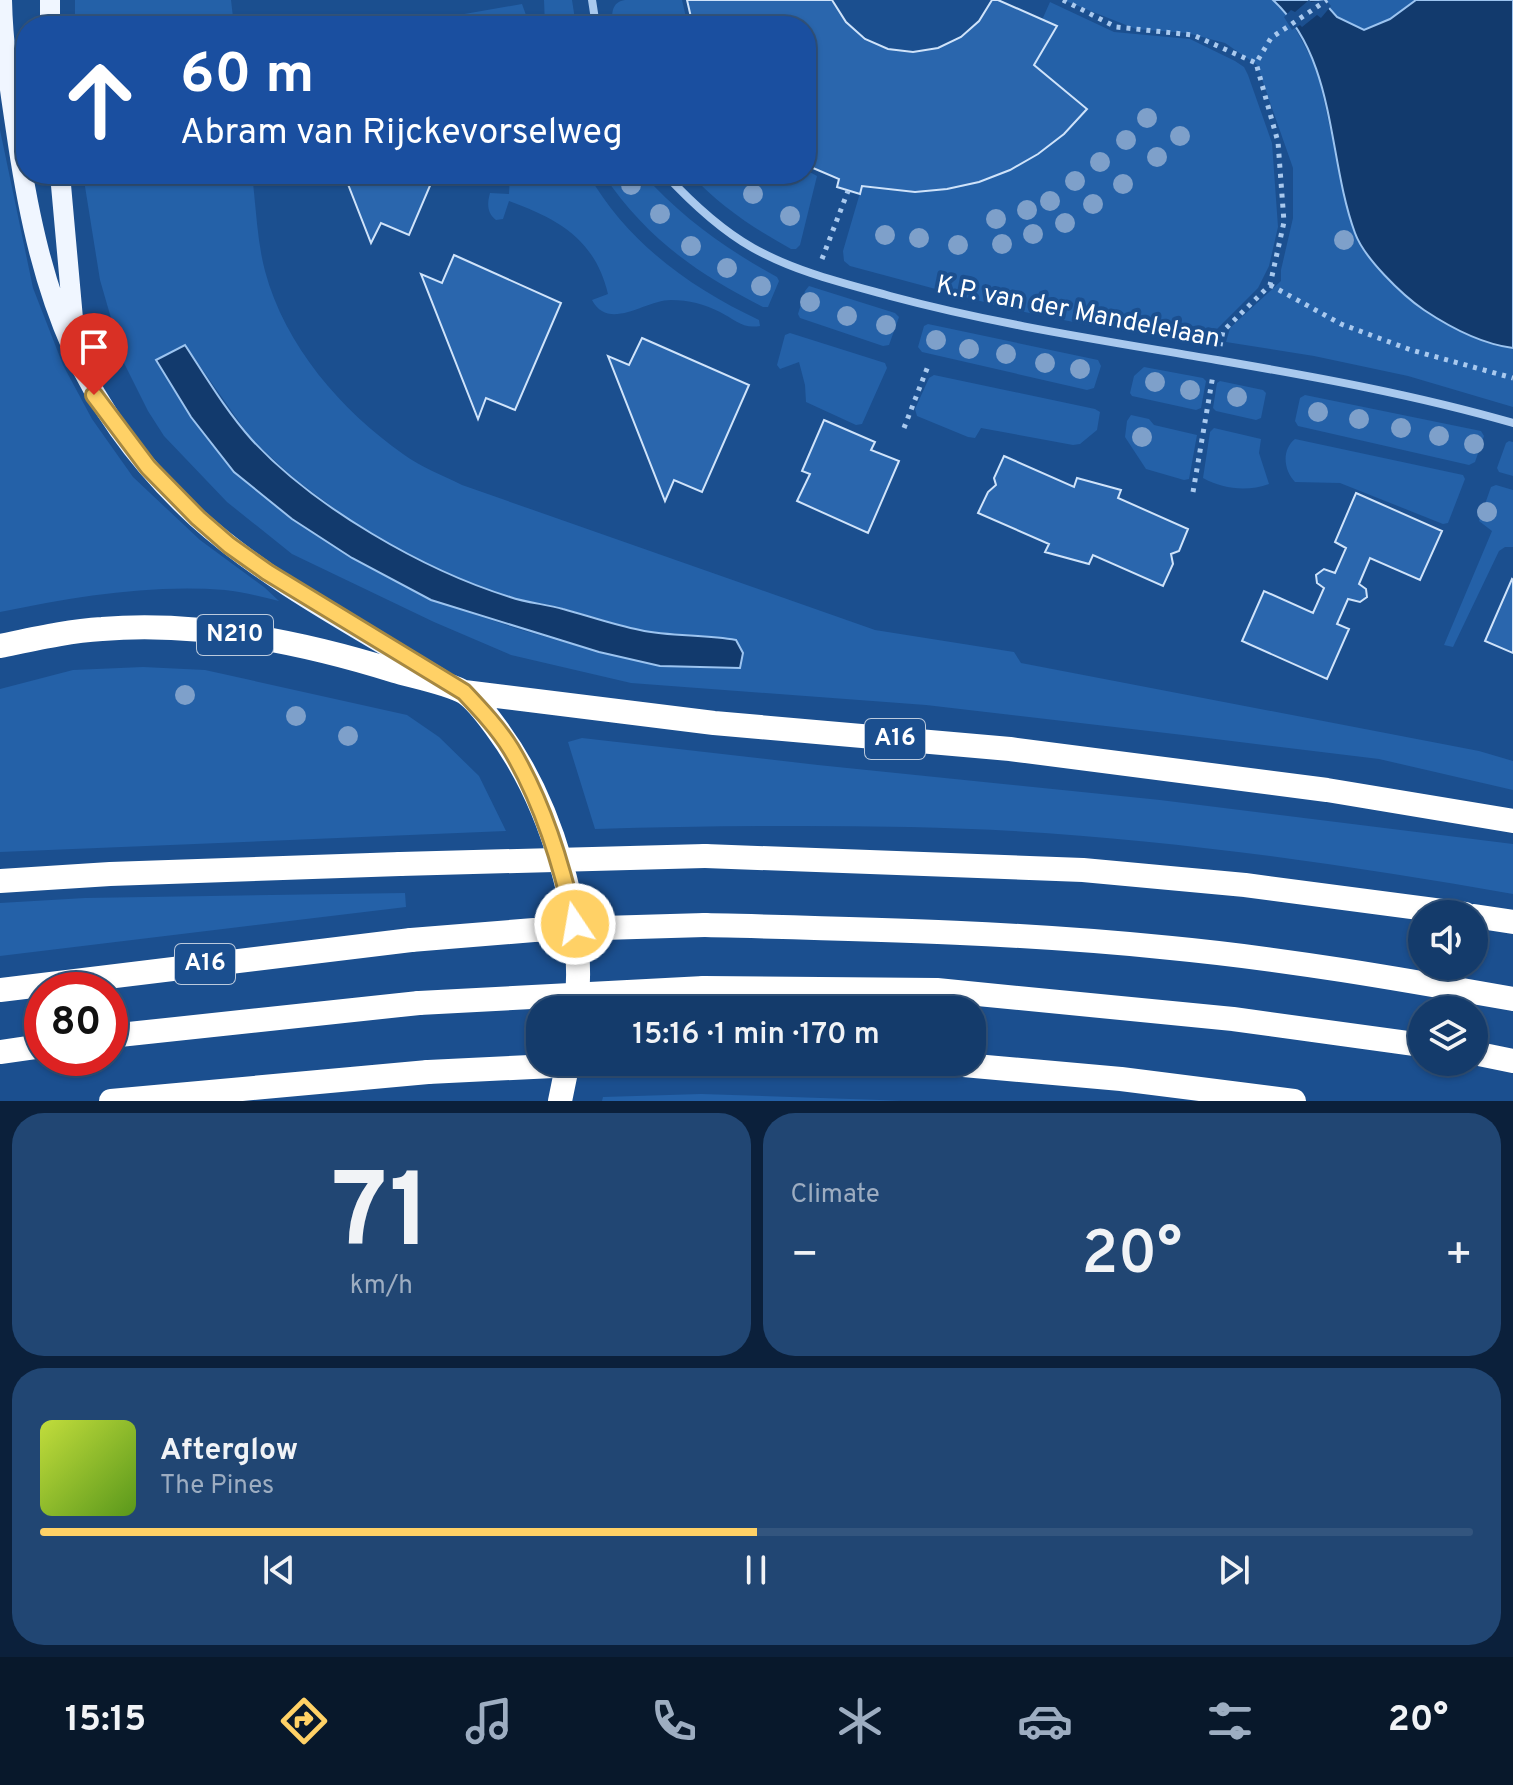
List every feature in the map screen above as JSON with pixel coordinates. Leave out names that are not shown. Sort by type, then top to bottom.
[{"type":"highway","name":"N210","points":[[0,646],[102,629],[182,629],[323,651],[464,692]]},
{"type":"highway","name":"A16","points":[[464,692],[714,723],[1010,749],[1327,790],[1513,821]]},
{"type":"highway","points":[[464,692],[510,748],[552,836],[575,924],[577,996]]},
{"type":"highway","points":[[0,881],[110,874],[705,856],[1083,870],[1245,885],[1408,906]]},
{"type":"highway","points":[[1488,918],[1513,922]]},
{"type":"highway","name":"A16","points":[[0,990],[411,940],[534,930],[705,925],[989,935],[1172,948],[1364,973],[1513,999]]},
{"type":"highway","name":"A16","points":[[128,1034],[419,1003],[704,988],[937,990],[1233,1019],[1408,1043]]},
{"type":"highway","points":[[0,1052],[24,1049]]},
{"type":"highway","points":[[1488,1056],[1513,1061]]},
{"type":"highway","points":[[111,1101],[428,1072],[526,1067]]},
{"type":"highway","points":[[986,1067],[1136,1080],[1294,1101]]},
{"type":"highway","points":[[560,1101],[565,1076]]},
{"type":"main road","points":[[2,0],[16,129]]},
{"type":"main road","points":[[24,184],[55,310],[78,363],[94,395],[148,467],[198,518],[267,572],[464,692]]},
{"type":"main road","points":[[61,184],[78,363]]},
{"type":"street","name":"K.P. van der Mandelelaan","points":[[676,184],[751,247],[816,275],[948,312],[1216,360],[1419,400],[1513,423]]},
{"type":"path","points":[[1063,0],[1116,27],[1193,35],[1256,63]]},
{"type":"path","points":[[1193,492],[1223,331],[1270,285],[1284,222],[1278,142],[1256,63],[1271,38],[1327,0]]},
{"type":"path","points":[[816,275],[848,191]]},
{"type":"path","points":[[1270,285],[1341,324],[1411,350],[1513,378]]},
{"type":"path","points":[[904,428],[928,366]]},
{"type":"shaded area","points":[[75,0],[231,0],[233,16],[75,16]]},
{"type":"shaded area","points":[[544,0],[572,0],[574,16],[545,16]]},
{"type":"shaded area","points":[[682,0],[686,16],[612,16],[620,1]]},
{"type":"shaded area","points":[[1063,0],[1273,0],[1287,13],[1317,69],[1341,179],[1414,303],[1461,332],[1496,346],[1513,348],[1513,407],[1408,376],[1226,342],[1230,328],[1281,281],[1293,218],[1293,168],[1257,65],[1225,43],[1187,33],[1136,29]]},
{"type":"shaded area","points":[[1273,0],[1322,0],[1337,17],[1364,30],[1390,19],[1416,0],[1513,0],[1513,348],[1478,339],[1434,317],[1395,286],[1366,253],[1355,233],[1346,204],[1320,80],[1294,24]]},
{"type":"shaded area","points":[[1322,0],[1416,0],[1390,19],[1364,30],[1337,17]]},
{"type":"shaded area","points":[[1050,2],[1114,32],[1190,39],[1235,61],[1244,67],[1248,75],[1272,143],[1278,227],[1269,266],[1258,288],[1204,342],[1093,326],[1010,309],[850,266],[844,261],[843,251],[862,186],[915,192],[1064,134],[1087,110],[1034,65],[1057,27],[1042,20]]},
{"type":"shaded area","points":[[522,4],[526,16],[453,16]]},
{"type":"shaded area","points":[[0,130],[33,288],[63,365],[92,419],[133,477],[200,540],[279,601],[225,590],[140,590],[0,612]]},
{"type":"shaded area","points":[[85,184],[253,184],[265,271],[274,299],[301,350],[337,397],[358,417],[403,454],[432,471],[462,485],[875,630],[1014,652],[1021,663],[1479,751],[1513,761],[1513,790],[1379,759],[926,705],[631,683],[511,655],[292,554],[227,502],[164,436],[124,363],[100,280]],"holes":[[[185,345],[252,440],[296,480],[350,520],[402,552],[470,583],[513,598],[559,607],[642,631],[718,637],[740,667],[660,666],[518,629],[431,600],[352,558],[292,519],[234,472],[191,417],[156,360]]]},
{"type":"shaded area","points":[[510,184],[595,184],[621,221],[662,260],[708,293],[759,320],[760,326],[743,325],[708,307],[684,301],[661,301],[628,312],[608,314],[592,300],[608,294],[602,275],[584,245],[572,234],[543,215],[509,201],[503,219],[496,220],[491,214],[488,205],[490,193],[509,194]]},
{"type":"shaded area","points":[[610,184],[653,184],[706,232],[777,277],[779,281],[768,307],[694,267],[655,235]]},
{"type":"shaded area","points":[[700,184],[815,184],[800,245],[796,249],[777,241]]},
{"type":"shaded area","points":[[809,286],[895,313],[899,317],[889,345],[883,346],[800,318],[798,314]]},
{"type":"shaded area","points":[[928,324],[1098,360],[1101,366],[1094,388],[1087,390],[922,352],[918,347],[924,326]]},
{"type":"shaded area","points":[[790,333],[885,363],[887,368],[862,424],[856,425],[806,402],[799,362],[780,369],[777,365],[785,335]]},
{"type":"shaded area","points":[[185,345],[225,406],[252,440],[306,489],[372,534],[442,570],[516,599],[652,632],[736,640],[743,653],[740,668],[660,666],[599,652],[431,600],[352,558],[292,519],[234,472],[191,417],[156,360]]},
{"type":"shaded area","points":[[1144,367],[1203,378],[1206,381],[1201,408],[1196,410],[1132,396],[1134,376]]},
{"type":"shaded area","points":[[934,375],[1095,409],[1100,412],[1097,430],[1080,444],[1073,445],[981,428],[975,438],[968,437],[917,416],[915,409],[929,378]]},
{"type":"shaded area","points":[[1220,381],[1263,390],[1266,393],[1261,418],[1256,420],[1216,411],[1213,408],[1217,383]]},
{"type":"shaded area","points":[[1305,395],[1481,431],[1484,436],[1475,462],[1469,465],[1298,426],[1295,421],[1300,398]]},
{"type":"shaded area","points":[[1131,415],[1149,419],[1154,425],[1197,435],[1189,479],[1146,469],[1125,437]]},
{"type":"shaded area","points":[[1214,428],[1261,439],[1259,453],[1269,484],[1235,488],[1203,478],[1210,432]]},
{"type":"shaded area","points":[[1295,439],[1463,475],[1465,479],[1448,523],[1443,524],[1340,483],[1295,482],[1288,472],[1286,455]]},
{"type":"shaded area","points":[[1509,441],[1513,442],[1513,476],[1499,472],[1497,468]]},
{"type":"shaded area","points":[[1496,485],[1513,490],[1513,547],[1499,551],[1453,647],[1444,645],[1492,531],[1479,521],[1491,487]]},
{"type":"shaded area","points":[[143,667],[205,670],[407,715],[439,737],[479,776],[506,831],[0,852],[0,689],[73,670]]},
{"type":"shaded area","points":[[582,738],[1160,800],[1513,844],[1513,894],[1288,858],[1061,834],[871,826],[595,829],[568,742]]},
{"type":"shaded area","points":[[405,893],[406,907],[0,956],[0,903],[85,898]]},
{"type":"shaded area","points":[[701,1094],[901,1101],[602,1101],[603,1097]]},
{"type":"pier","points":[[1309,0],[1326,0],[1331,6],[1321,18],[1317,15],[1302,27],[1300,25],[1292,30],[1284,17]]},
{"type":"building","points":[[687,0],[832,0],[846,22],[865,39],[888,49],[913,52],[938,48],[961,37],[979,21],[992,0],[998,0],[1057,26],[1034,65],[1087,109],[1064,134],[1038,154],[1010,170],[979,182],[915,192],[862,186],[860,194],[837,187],[839,179],[816,169],[816,16],[691,16]]},
{"type":"building","points":[[348,184],[431,184],[409,235],[381,223],[371,243]]},
{"type":"building","points":[[454,255],[561,303],[515,410],[486,398],[478,419],[421,274],[442,283]]},
{"type":"building","points":[[642,338],[749,385],[702,492],[674,480],[665,501],[608,356],[629,365]]},
{"type":"building","points":[[824,420],[875,442],[871,450],[899,461],[868,533],[797,501],[810,474],[802,471]]},
{"type":"building","points":[[1004,456],[1074,487],[1077,478],[1121,490],[1118,498],[1188,529],[1179,551],[1171,554],[1173,564],[1163,586],[1093,555],[1089,564],[1045,552],[1049,544],[978,513],[988,492],[996,485],[994,478]]},
{"type":"building","points":[[1356,493],[1442,531],[1420,580],[1370,558],[1359,584],[1366,589],[1367,597],[1360,602],[1348,599],[1337,624],[1349,629],[1327,679],[1242,641],[1264,591],[1313,613],[1324,588],[1317,583],[1316,575],[1324,569],[1335,573],[1346,548],[1335,542]]},
{"type":"building","points":[[1513,580],[1513,653],[1485,641]]},
{"type":"route","points":[[94,395],[148,467],[229,545],[267,572],[464,692],[489,719],[510,748],[552,836],[575,924]]}]
